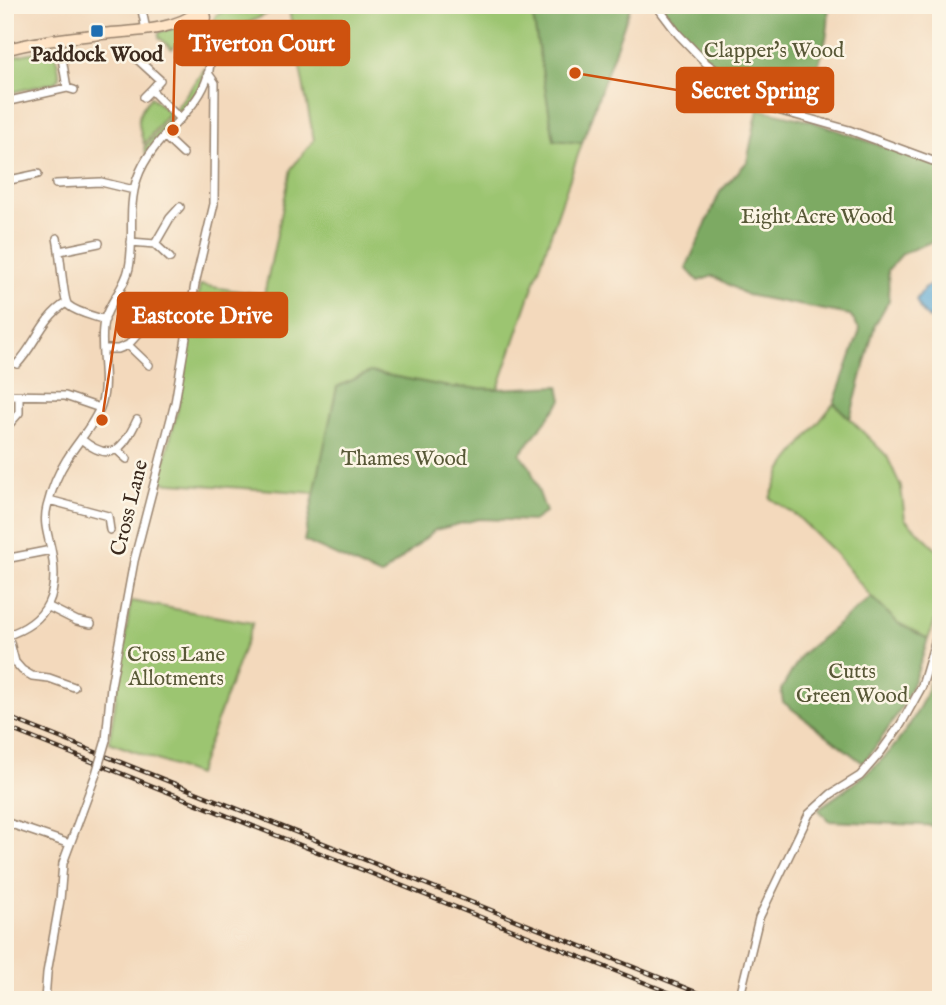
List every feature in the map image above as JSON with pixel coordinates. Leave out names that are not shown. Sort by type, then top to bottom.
[{"type":"street","points":[[141,5],[146,30]]},
{"type":"street","points":[[656,5],[678,34],[706,63],[764,106],[849,130],[941,164]]},
{"type":"street","points":[[5,50],[21,45],[146,30],[202,14]]},
{"type":"street","name":"Cross Lane","points":[[46,1000],[47,973],[60,900],[63,863],[106,740],[111,687],[134,561],[175,403],[195,284],[214,204],[215,83],[208,74],[209,44],[202,14]]},
{"type":"street","points":[[5,102],[70,89],[59,40]]},
{"type":"street","points":[[137,59],[160,80],[144,97]]},
{"type":"street","points":[[74,687],[50,678],[32,676],[22,670],[15,662],[6,636],[35,621],[47,606],[55,578],[45,519],[49,500],[65,461],[100,408],[104,391],[105,320],[125,282],[130,264],[134,190],[142,167],[164,136],[197,101],[208,74]]},
{"type":"street","points":[[151,90],[180,119]]},
{"type":"street","points":[[164,136],[183,154]]},
{"type":"street","points":[[5,181],[38,174]]},
{"type":"street","points":[[56,184],[101,182],[134,190]]},
{"type":"street","points":[[155,244],[170,218],[180,207]]},
{"type":"street","points":[[57,238],[63,299],[71,307],[105,320]]},
{"type":"street","points":[[131,242],[155,244],[170,258]]},
{"type":"street","points":[[60,251],[99,243]]},
{"type":"street","points":[[17,364],[31,348],[48,318],[66,303]]},
{"type":"street","points":[[104,349],[118,349],[128,345],[158,312]]},
{"type":"street","points":[[128,345],[149,365]]},
{"type":"street","points":[[5,395],[65,396],[100,408]]},
{"type":"street","points":[[5,429],[19,413],[19,396]]},
{"type":"street","points":[[81,439],[98,451],[108,453],[117,450],[127,441],[137,420]]},
{"type":"street","points":[[117,450],[127,459]]},
{"type":"street","points":[[49,500],[108,516],[110,530]]},
{"type":"street","points":[[5,559],[51,550]]},
{"type":"street","points":[[47,606],[77,621],[91,624]]},
{"type":"street","points":[[740,998],[764,905],[809,814],[831,794],[860,776],[901,724],[922,686],[941,622]]},
{"type":"street","points":[[5,822],[71,844]]},
{"type":"green space","points":[[236,5],[272,5],[275,10],[221,36],[214,21],[216,15]]},
{"type":"green space","points":[[288,5],[531,5],[554,140],[582,143],[498,389],[449,387],[370,372],[337,387],[315,493],[159,482],[178,408],[200,285],[264,295],[291,169],[314,140]]},
{"type":"green space","points":[[531,5],[631,5],[582,143],[554,140]]},
{"type":"green space","name":"Clapper's Wood","points":[[661,5],[828,5],[824,47],[797,112],[737,82],[705,56]]},
{"type":"green space","points":[[184,25],[200,35],[205,43],[206,54],[184,35],[172,49],[159,37],[159,32]]},
{"type":"green space","points":[[55,48],[60,77],[56,82],[5,94],[5,58]]},
{"type":"green space","points":[[205,68],[201,87],[184,110],[175,110]]},
{"type":"green space","points":[[151,97],[169,112],[144,144],[139,119],[142,109]]},
{"type":"green space","name":"Eight Acre Wood","points":[[758,109],[811,121],[941,167],[941,238],[903,253],[888,270],[889,300],[875,325],[850,419],[834,403],[860,330],[850,315],[747,295],[713,276],[698,281],[686,268],[720,192],[747,162]]},
{"type":"green space","points":[[171,115],[170,124],[146,154],[144,148]]},
{"type":"green space","name":"Thames Wood","points":[[370,372],[449,387],[498,389],[559,386],[562,400],[520,454],[530,467],[546,512],[533,521],[479,519],[435,530],[381,576],[304,541],[337,387]]},
{"type":"green space","points":[[834,403],[887,456],[901,487],[905,519],[941,553],[941,605],[928,639],[898,623],[871,597],[836,554],[797,516],[770,498],[782,469]]},
{"type":"green space","name":"Cutts Green Wood","points":[[871,597],[898,623],[928,639],[903,705],[863,763],[783,702],[781,690],[802,654]]},
{"type":"green space","name":"Cross Lane Allotments","points":[[131,601],[253,623],[197,775],[109,742]]},
{"type":"green space","name":"Cutts Green Wood","points":[[941,635],[941,826],[829,821],[818,809],[868,772],[906,731],[926,693]]},
{"type":"water","points":[[938,274],[941,274],[941,309],[929,319],[916,300],[925,287],[937,283]]},
{"type":"railway","points":[[5,716],[716,1000]]},
{"type":"railway","points":[[5,727],[688,1000]]},
{"type":"place","name":"Paddock Wood","points":[[97,31]]},
{"type":"place","name":"Secret Spring","points":[[575,73]]},
{"type":"place","name":"Tiverton Court","points":[[173,130]]},
{"type":"place","name":"Eastcote Drive","points":[[102,420]]}]
